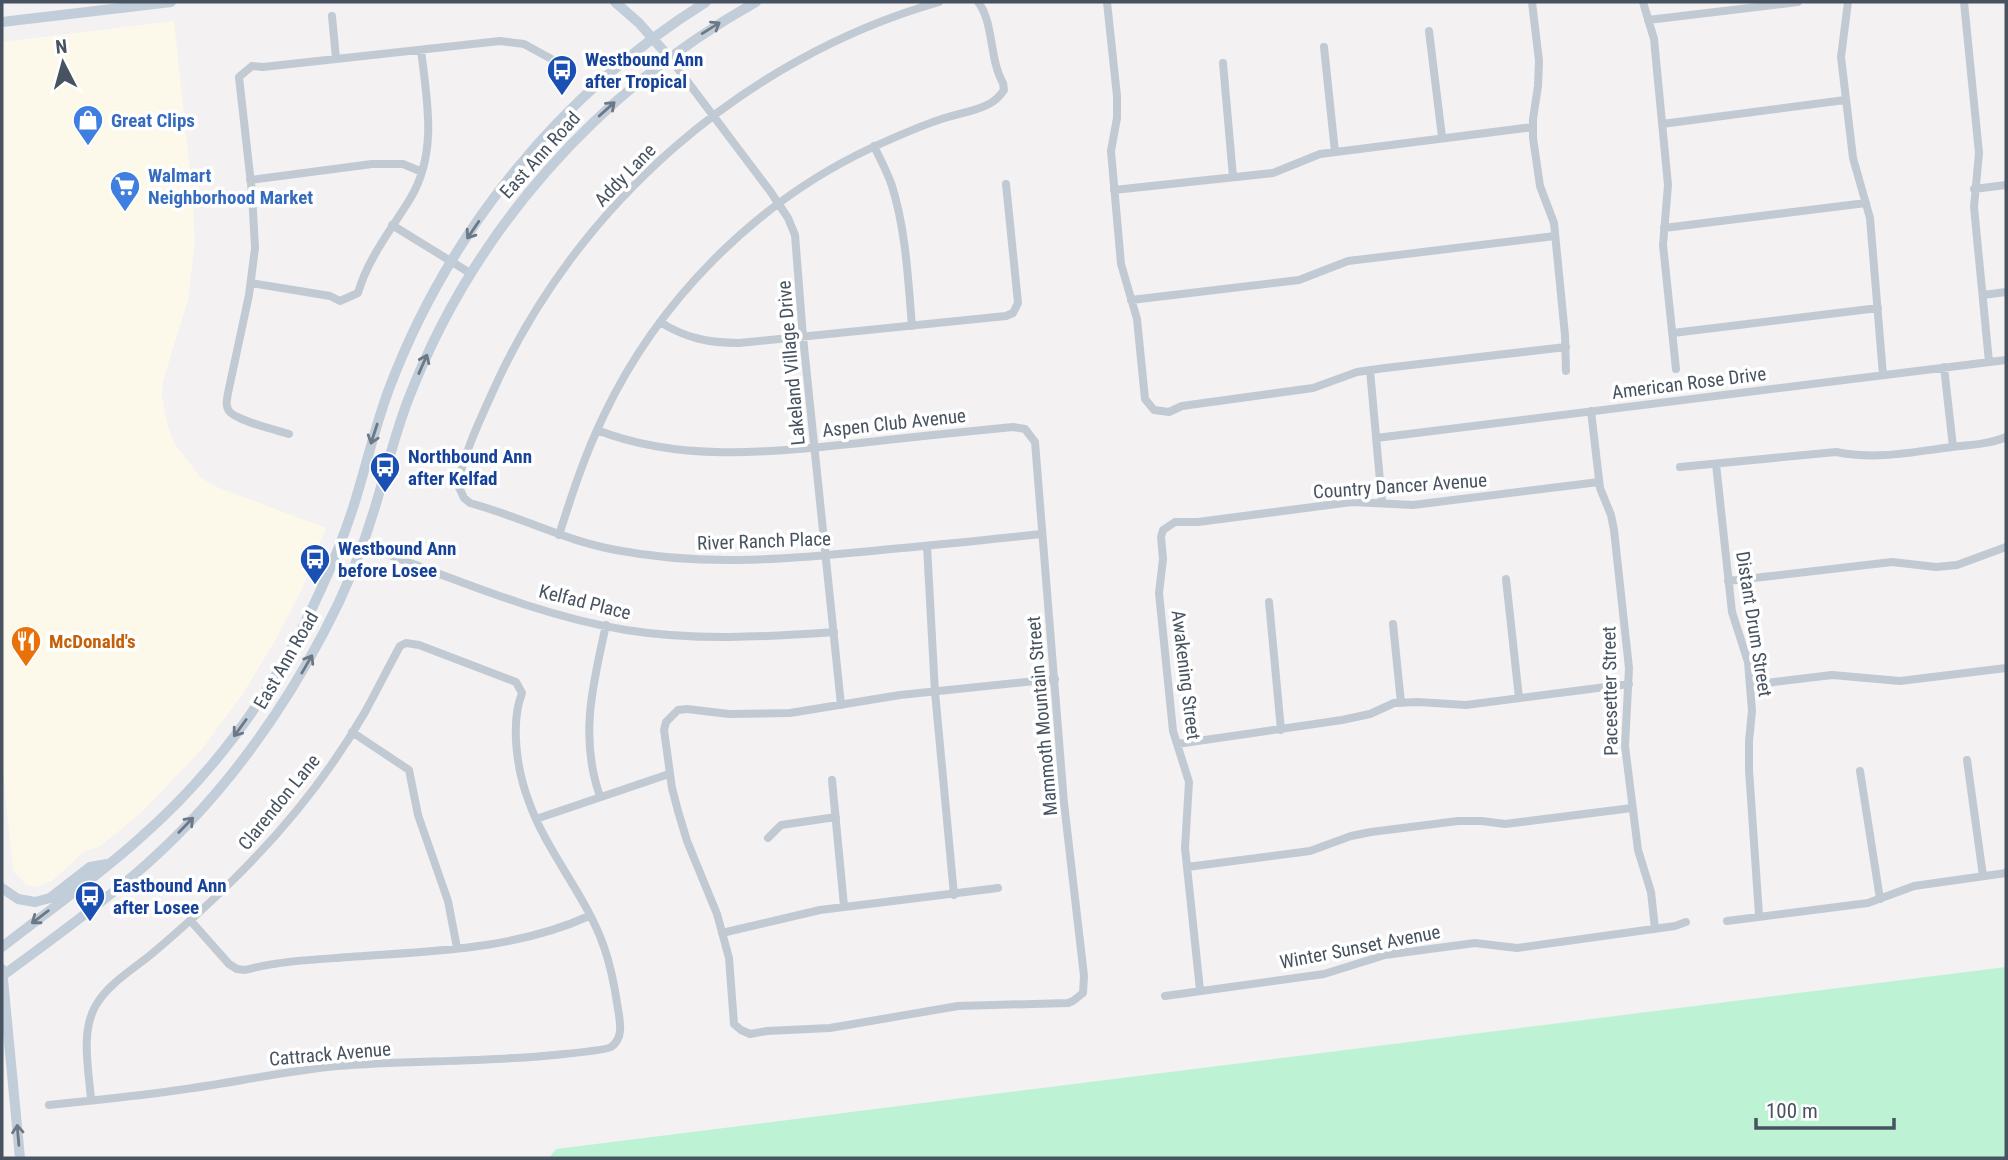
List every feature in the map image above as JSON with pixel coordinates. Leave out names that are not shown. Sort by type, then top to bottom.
[{"type":"main road","points":[[2,22],[171,2]]},
{"type":"main road","points":[[615,2],[652,37],[668,57]]},
{"type":"main road","name":"East Ann Road","points":[[2,947],[155,825],[232,740],[279,669],[318,597],[338,548],[393,380],[424,312],[452,262],[502,188],[537,144],[589,90],[652,37],[705,2]]},
{"type":"main road","name":"East Ann Road","points":[[2,975],[134,875],[210,798],[259,739],[305,667],[332,616],[362,545],[407,402],[442,323],[494,235],[542,175],[603,113],[668,57],[756,2]]},
{"type":"main road","points":[[194,784],[210,798]]},
{"type":"main road","points":[[2,888],[18,899],[35,902],[50,898],[90,867],[110,863]]},
{"type":"main road","points":[[2,968],[20,1158]]},
{"type":"street","name":"Addy Lane","points":[[460,491],[460,477],[482,416],[521,336],[560,274],[585,241],[641,178],[687,136],[745,93],[824,48],[881,22],[939,2]]},
{"type":"street","points":[[559,535],[597,430],[618,388],[660,322],[715,260],[778,204],[834,168],[874,146],[923,125],[983,107],[1004,90],[984,10],[978,2]]},
{"type":"street","points":[[1107,2],[1117,108],[1111,151],[1121,264],[1137,319],[1145,399],[1154,410],[1169,412],[1182,406],[1313,388],[1347,375],[1370,370],[1566,347]]},
{"type":"street","points":[[1532,2],[1539,61],[1533,127],[1540,186],[1552,217],[1555,236],[1566,371]]},
{"type":"street","points":[[1643,2],[1654,39],[1668,184],[1663,245],[1676,369]]},
{"type":"street","points":[[1648,20],[1798,2]]},
{"type":"street","points":[[1848,2],[1841,43],[1845,100],[1856,171],[1870,218],[1883,375]]},
{"type":"street","points":[[1964,2],[1978,139],[1974,207],[1989,362]]},
{"type":"street","points":[[332,16],[336,59]]},
{"type":"street","points":[[1429,32],[1442,137]]},
{"type":"street","points":[[289,434],[238,418],[230,413],[227,407],[251,283],[254,227],[239,77],[248,68],[500,41],[513,41],[534,48],[557,62]]},
{"type":"street","points":[[1324,47],[1335,152]]},
{"type":"street","points":[[251,283],[330,296],[340,301],[358,293],[367,266],[410,198],[422,172],[428,129],[421,50]]},
{"type":"street","name":"Lakeland Village Drive","points":[[668,57],[714,115],[788,218],[795,235],[841,705]]},
{"type":"street","points":[[1223,63],[1233,177]]},
{"type":"street","points":[[1662,124],[1845,100]]},
{"type":"street","points":[[1114,190],[1273,173],[1320,154],[1533,127]]},
{"type":"street","points":[[874,146],[891,183],[899,210],[906,253],[912,326]]},
{"type":"street","points":[[250,180],[382,164],[403,164],[422,172]]},
{"type":"street","points":[[660,322],[690,338],[720,343],[1006,316],[1013,313],[1018,303],[1006,184]]},
{"type":"street","points":[[1974,189],[2006,185]]},
{"type":"street","points":[[1664,228],[1866,203]]},
{"type":"street","points":[[392,225],[470,274]]},
{"type":"street","points":[[1131,300],[1299,280],[1348,261],[1555,236]]},
{"type":"street","points":[[1983,295],[2006,292]]},
{"type":"street","points":[[1673,333],[1878,308]]},
{"type":"street","name":"American Rose Drive","points":[[1376,438],[2006,360]]},
{"type":"street","points":[[1944,367],[1953,447]]},
{"type":"street","points":[[1370,370],[1382,503]]},
{"type":"street","name":"Pacesetter Street","points":[[1591,411],[1599,482],[1614,530],[1629,684],[1625,737],[1632,807],[1638,850],[1651,892],[1655,929]]},
{"type":"street","name":"Aspen Club Avenue","points":[[597,430],[649,446],[698,452],[814,448],[1013,427],[1028,432]]},
{"type":"street","name":"Mammoth Mountain Street","points":[[722,933],[731,975],[734,1024],[750,1034],[830,1028],[958,1006],[1068,1003],[1083,993],[1084,976],[1064,803],[1035,442],[1028,432]]},
{"type":"street","points":[[1680,467],[1836,452],[1854,456],[1880,456],[1986,443],[2006,437]]},
{"type":"street","name":"Distant Drum Street","points":[[1716,464],[1728,581],[1735,624],[1748,662],[1752,711],[1749,771],[1759,915]]},
{"type":"street","name":"Country Dancer Avenue","points":[[1163,530],[1175,522],[1198,522],[1352,502],[1413,505],[1599,482]]},
{"type":"street","name":"River Ranch Place","points":[[460,491],[470,503],[559,535],[615,550],[677,559],[748,562],[1041,534]]},
{"type":"street","name":"Awakening Street","points":[[1163,530],[1160,593],[1173,731],[1189,782],[1185,848],[1200,990]]},
{"type":"street","name":"Kelfad Place","points":[[338,548],[362,545],[538,608],[606,625],[700,637],[752,638],[834,632]]},
{"type":"street","points":[[928,546],[935,692],[954,895]]},
{"type":"street","points":[[1728,581],[1892,562],[1936,567],[1957,565],[2006,547]]},
{"type":"street","points":[[1506,579],[1519,698]]},
{"type":"street","points":[[1269,602],[1281,730]]},
{"type":"street","points":[[1393,624],[1401,703]]},
{"type":"street","points":[[600,796],[590,755],[589,713],[606,625]]},
{"type":"street","name":"Clarendon Lane","points":[[91,1100],[87,1042],[94,1009],[115,982],[190,920],[281,830],[352,732],[400,646],[406,643],[491,671],[508,677],[520,686],[522,692],[517,710],[517,729],[520,763],[528,800],[536,819]]},
{"type":"street","points":[[1749,685],[1832,675],[1900,681],[2006,668]]},
{"type":"street","points":[[998,888],[844,906],[722,933],[687,841],[669,774],[664,730],[666,722],[678,710],[687,709],[708,713],[754,714],[811,710],[935,692],[1055,679]]},
{"type":"street","points":[[1177,744],[1358,717],[1401,703],[1427,702],[1456,706],[1629,684]]},
{"type":"street","points":[[352,732],[409,770],[418,815],[448,901],[457,948]]},
{"type":"street","points":[[1967,760],[1983,876]]},
{"type":"street","points":[[1860,771],[1880,899]]},
{"type":"street","points":[[190,920],[229,964],[245,970],[314,959],[457,948],[535,936],[589,916],[548,846],[536,819],[669,774]]},
{"type":"street","points":[[832,780],[844,906]]},
{"type":"street","points":[[1187,867],[1310,851],[1351,836],[1371,832],[1458,821],[1504,824],[1632,807]]},
{"type":"street","points":[[768,838],[781,825],[836,817]]},
{"type":"street","points":[[1727,921],[1868,903],[1914,886],[2006,873]]},
{"type":"street","name":"Cattrack Avenue","points":[[50,1105],[188,1089],[337,1066],[527,1058],[584,1050],[606,1050],[613,1046],[621,1032],[604,946],[589,916]]},
{"type":"street","name":"Winter Sunset Avenue","points":[[1165,996],[1324,974],[1385,955],[1462,944],[1517,948],[1655,929],[1686,922]]},
{"type":"shaded area","points":[[174,21],[195,240],[188,300],[163,381],[162,397],[168,427],[174,443],[201,478],[219,488],[326,528],[302,589],[275,641],[242,695],[202,749],[142,812],[99,847],[85,851],[53,880],[37,887],[27,885],[13,871],[2,760],[2,42]]},
{"type":"green space","points":[[2006,967],[2006,1158],[549,1158],[556,1149]]},
{"type":"place","name":"Westbound Ann after Tropical","points":[[562,97]]},
{"type":"place","name":"Great Clips","points":[[88,147]]},
{"type":"place","name":"Walmart Neighborhood Market","points":[[125,213]]},
{"type":"place","name":"Northbound Ann after Kelfad","points":[[385,494]]},
{"type":"place","name":"Westbound Ann before Losee","points":[[315,586]]},
{"type":"place","name":"McDonald's","points":[[26,668]]},
{"type":"place","name":"Eastbound Ann after Losee","points":[[90,923]]}]
